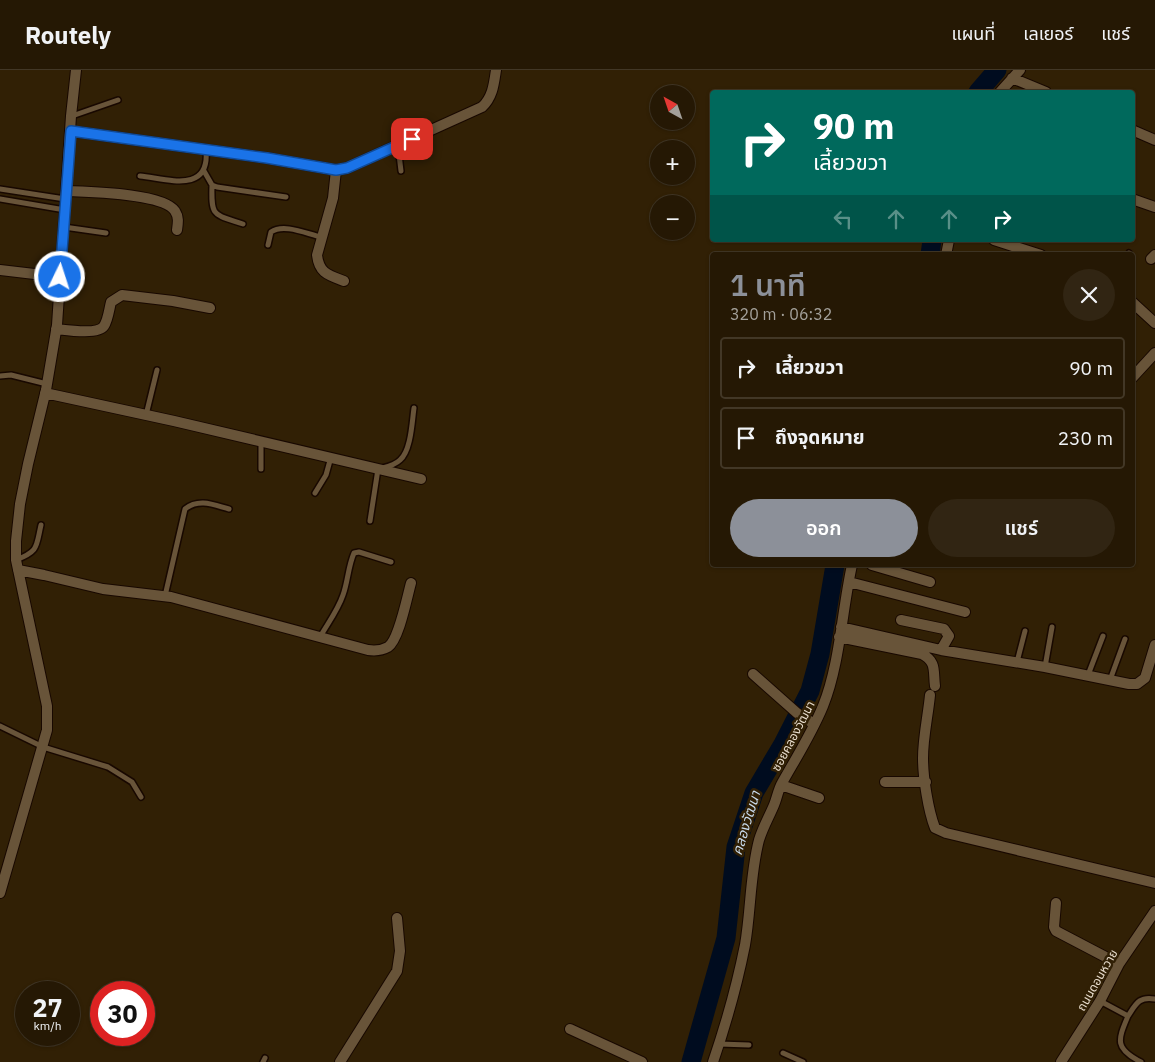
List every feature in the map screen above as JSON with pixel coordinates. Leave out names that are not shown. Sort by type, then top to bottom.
[{"type":"street","points":[[0,893],[47,730],[47,706],[16,560],[16,540],[20,504],[46,389],[56,329],[76,70]]},
{"type":"street","points":[[71,131],[301,163],[336,170],[347,168],[398,146],[482,107],[488,102],[492,93],[496,70]]},
{"type":"street","points":[[1002,90],[1016,74],[1043,90]]},
{"type":"street","points":[[1135,131],[1155,140]]},
{"type":"street","points":[[336,170],[334,198],[321,236],[317,255],[318,263],[326,274],[344,281]]},
{"type":"street","points":[[66,195],[107,192],[152,199],[167,204],[175,210],[178,219],[176,230]]},
{"type":"street","points":[[1135,201],[1155,207]]},
{"type":"street","points":[[999,242],[1022,252]]},
{"type":"street","points":[[0,270],[60,277]]},
{"type":"street","points":[[56,329],[100,330],[104,325],[111,302],[122,295],[173,301],[210,308]]},
{"type":"street","points":[[1135,305],[1155,323]]},
{"type":"street","points":[[1135,375],[1155,353]]},
{"type":"street","points":[[46,389],[146,415],[378,468],[422,480]]},
{"type":"street","name":"ซอยคลองวัฒนา","points":[[712,1062],[726,1022],[745,946],[751,905],[752,874],[759,841],[764,824],[781,785],[812,722],[823,707],[832,680],[852,567]]},
{"type":"street","points":[[879,567],[930,582]]},
{"type":"street","points":[[18,570],[103,589],[165,597],[378,651],[389,646],[395,636],[410,583]]},
{"type":"street","points":[[849,582],[965,612]]},
{"type":"street","points":[[901,620],[944,629],[949,636],[941,650]]},
{"type":"street","points":[[840,632],[1045,667],[1129,684],[1141,683],[1155,645]]},
{"type":"street","points":[[840,632],[922,654],[930,658],[933,664],[933,690],[923,756],[931,818],[935,828],[940,832],[1155,883]]},
{"type":"street","points":[[753,674],[796,713],[812,722]]},
{"type":"street","points":[[885,782],[926,782]]},
{"type":"street","points":[[781,785],[819,798]]},
{"type":"street","points":[[1056,903],[1054,927],[1056,931],[1119,964]]},
{"type":"street","name":"ถนนดอนหวาย","points":[[1062,1062],[1100,1001],[1119,964],[1155,912]]},
{"type":"street","points":[[340,1062],[397,971],[400,951],[397,918]]},
{"type":"street","points":[[570,1029],[642,1062]]},
{"type":"lane","points":[[71,116],[118,100]]},
{"type":"lane","points":[[398,146],[401,172]]},
{"type":"lane","points":[[140,176],[189,181],[198,178],[204,171],[207,159],[206,150]]},
{"type":"lane","points":[[204,171],[212,185],[211,206],[216,213],[242,224]]},
{"type":"lane","points":[[212,185],[286,197]]},
{"type":"lane","points":[[0,189],[66,195]]},
{"type":"lane","points":[[0,199],[65,210]]},
{"type":"lane","points":[[64,227],[106,233]]},
{"type":"lane","points":[[268,245],[271,232],[275,229],[284,228],[321,236]]},
{"type":"lane","points":[[146,415],[157,370]]},
{"type":"lane","points":[[0,376],[11,375],[46,389]]},
{"type":"lane","points":[[370,521],[378,468],[393,465],[406,453],[414,408]]},
{"type":"lane","points":[[261,441],[261,469]]},
{"type":"lane","points":[[315,493],[326,475],[331,457]]},
{"type":"lane","points":[[165,597],[185,509],[191,504],[205,503],[229,509]]},
{"type":"lane","points":[[16,560],[34,551],[37,546],[41,525]]},
{"type":"lane","points":[[320,637],[337,610],[343,596],[354,554],[359,552],[391,562]]},
{"type":"lane","points":[[1045,667],[1052,627]]},
{"type":"lane","points":[[1017,662],[1025,631]]},
{"type":"lane","points":[[1088,676],[1103,636]]},
{"type":"lane","points":[[1110,680],[1125,639]]},
{"type":"lane","points":[[0,726],[43,747],[108,767],[132,782],[141,796]]},
{"type":"lane","points":[[1140,1062],[1124,1052],[1120,1045],[1119,1037],[1128,1016],[1141,1000],[1147,998],[1155,999]]},
{"type":"lane","points":[[1100,1001],[1128,1016]]},
{"type":"lane","points":[[718,1044],[748,1045]]},
{"type":"lane","points":[[783,1053],[803,1062]]},
{"type":"waterway","name":"คลองวัฒนา","points":[[980,90],[997,70]]},
{"type":"waterway","name":"คลองวัฒนา","points":[[930,252],[932,242]]},
{"type":"waterway","name":"คลองวัฒนา","points":[[691,1062],[726,938],[736,847],[754,793],[783,744],[810,691],[820,654],[835,567]]},
{"type":"route","points":[[60,277],[71,131],[310,164],[327,170],[347,168],[412,139]]}]
